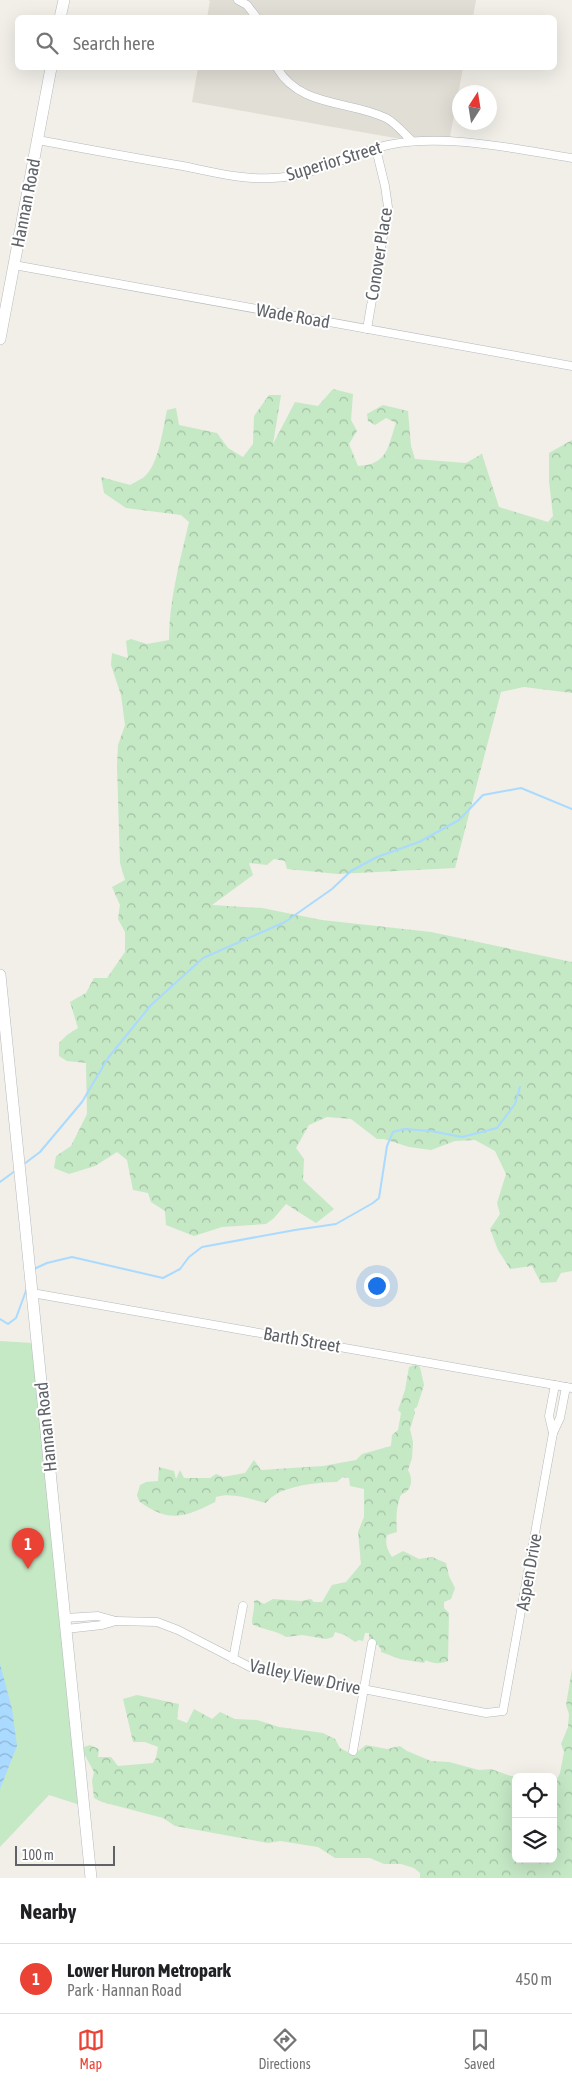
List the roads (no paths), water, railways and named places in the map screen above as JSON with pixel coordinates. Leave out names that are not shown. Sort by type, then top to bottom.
[{"type":"street","points":[[61,15],[64,0]]},
{"type":"street","points":[[238,0],[247,5],[255,15]]},
{"type":"street","name":"Hannan Road","points":[[0,339],[51,70]]},
{"type":"street","points":[[278,70],[289,84],[306,95],[374,113],[388,119],[412,141]]},
{"type":"street","name":"Superior Street","points":[[38,140],[223,174],[262,178],[304,174],[376,149],[412,141],[496,145],[572,158]]},
{"type":"street","name":"Conover Place","points":[[367,329],[388,207],[376,149]]},
{"type":"street","name":"Wade Road","points":[[14,265],[572,366]]},
{"type":"street","name":"Hannan Road","points":[[0,975],[91,1878]]},
{"type":"street","name":"Barth Street","points":[[32,1293],[569,1388]]},
{"type":"street","name":"Aspen Drive","points":[[553,1433],[549,1416],[555,1385]]},
{"type":"street","name":"Aspen Drive","points":[[503,1711],[553,1433],[560,1418],[569,1388]]},
{"type":"street","points":[[233,1659],[243,1606]]},
{"type":"street","name":"Valley View Drive","points":[[65,1623],[102,1625],[116,1621],[143,1621],[169,1625],[250,1667],[486,1713],[503,1711]]},
{"type":"street","points":[[353,1751],[372,1643]]},
{"type":"water","points":[[0,1664],[12,1709],[17,1746],[0,1789]]},
{"type":"waterway","points":[[24,1164],[40,1152],[82,1102],[108,1058],[151,1005],[203,958],[285,922],[332,889],[351,871],[377,857],[419,842],[459,820],[483,795],[521,788],[572,809]]},
{"type":"waterway","points":[[34,1269],[47,1263],[72,1257],[163,1278],[180,1269],[189,1257],[202,1247],[336,1224],[379,1198],[387,1146],[393,1132],[404,1129],[431,1131],[462,1137],[497,1128],[515,1104],[520,1087]]},
{"type":"waterway","points":[[0,1182],[15,1171]]},
{"type":"waterway","points":[[0,1319],[8,1324],[16,1318],[27,1288]]},
{"type":"place","name":"Lower Huron Metropark","points":[[28,1569]]}]
